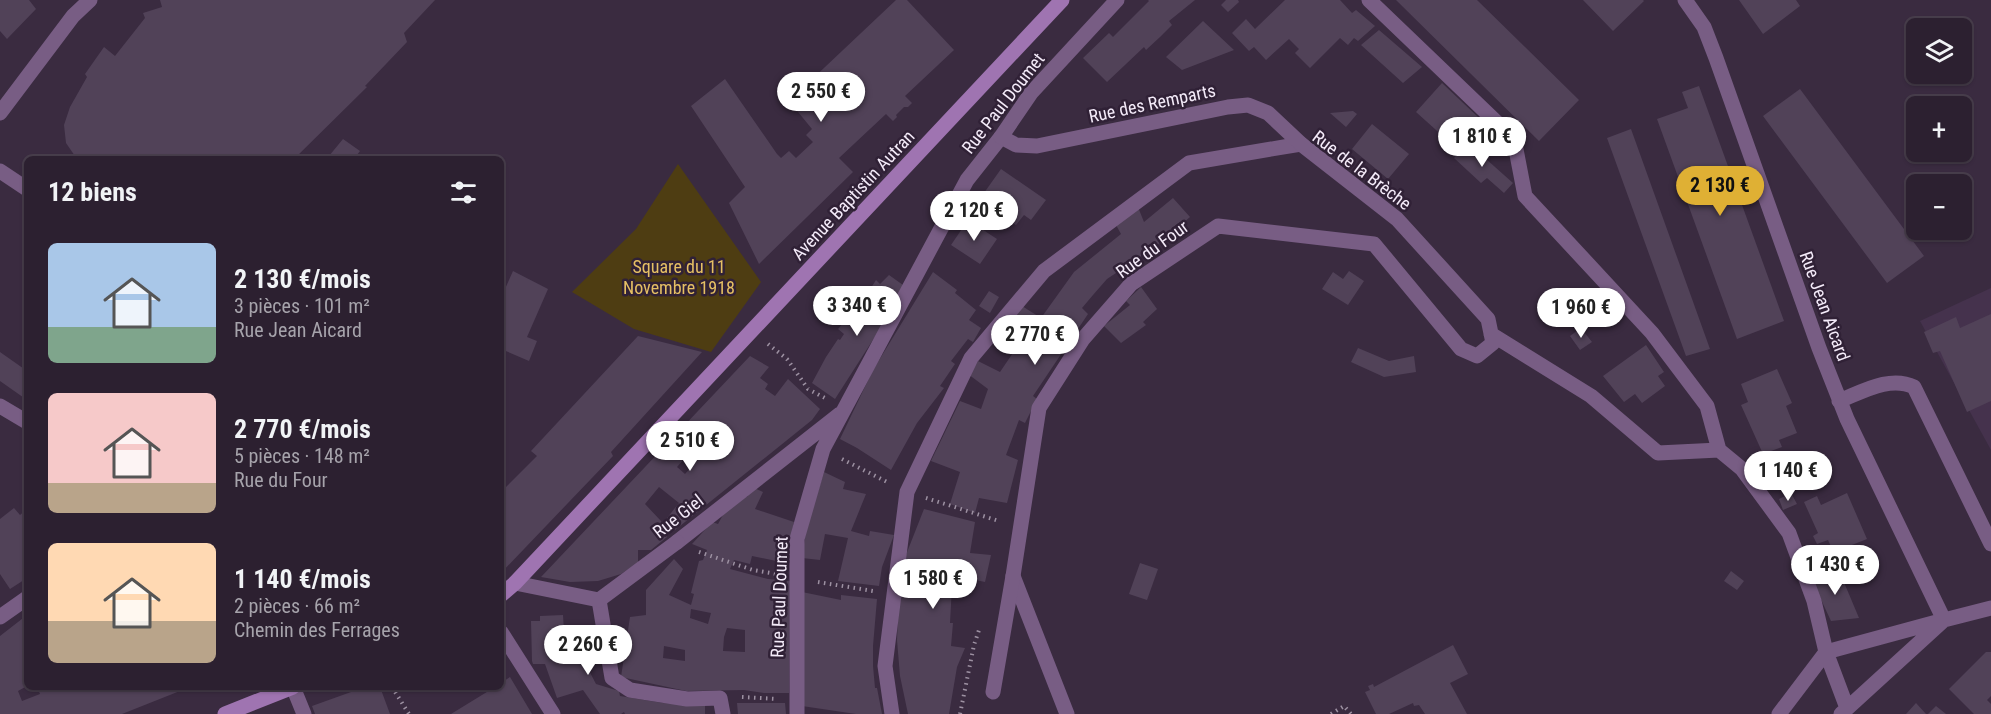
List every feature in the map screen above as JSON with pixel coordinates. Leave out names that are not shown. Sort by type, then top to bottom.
[{"type":"street","points":[[0,112],[73,16],[90,0]]},
{"type":"street","name":"Avenue Baptistin Autran","points":[[504,592],[1062,0]]},
{"type":"street","name":"Rue Paul Doumet","points":[[796,707],[797,539],[823,449],[967,180],[1031,93],[1117,0]]},
{"type":"street","points":[[1368,0],[1514,139],[1525,196],[1652,333],[1707,406],[1719,450],[1742,469],[1789,533],[1814,601],[1826,652],[1844,711],[1944,620]]},
{"type":"street","name":"Rue Jean Aicard","points":[[1685,0],[1704,27],[1716,58],[1839,400],[1944,620]]},
{"type":"street","name":"Rue des Remparts","points":[[1000,137],[1016,145],[1037,146],[1228,107],[1248,105],[1268,112],[1301,144]]},
{"type":"street","name":"Rue de la Brèche","points":[[892,714],[885,666],[907,492],[971,358],[1044,271],[1189,163],[1301,144],[1397,219],[1488,319],[1491,334]]},
{"type":"street","points":[[0,171],[24,187]]},
{"type":"street","name":"Rue du Four","points":[[993,692],[1039,408],[1083,339],[1131,284],[1218,226],[1374,244],[1461,349],[1478,356],[1493,343],[1491,334]]},
{"type":"street","points":[[1491,334],[1591,396],[1658,453],[1719,450]]},
{"type":"street","points":[[1839,400],[1882,384],[1903,382],[1914,387],[1991,544]]},
{"type":"street","points":[[0,406],[24,420]]},
{"type":"street","name":"Rue Giel","points":[[599,600],[678,542],[846,409]]},
{"type":"street","points":[[1013,576],[1067,714]]},
{"type":"street","points":[[515,583],[599,600],[612,678],[630,690],[687,699],[720,698],[723,714]]},
{"type":"street","points":[[0,617],[24,600]]},
{"type":"street","points":[[1779,714],[1826,652],[1991,608]]},
{"type":"street","points":[[504,637],[554,714]]},
{"type":"street","points":[[225,714],[285,690]]},
{"type":"street","points":[[294,690],[304,714]]},
{"type":"path","points":[[765,342],[787,359],[808,389],[846,409]]},
{"type":"path","points":[[823,449],[907,492],[997,522],[1025,497]]},
{"type":"path","points":[[960,714],[974,645],[981,623]]},
{"type":"path","points":[[394,690],[409,714]]},
{"type":"path","points":[[720,698],[746,697],[796,707]]},
{"type":"path","points":[[1331,714],[1344,706],[1351,714]]},
{"type":"shaded area","points":[[1991,288],[1991,450],[1920,321]]},
{"type":"green space","name":"Square du 11 Novembre 1918","points":[[678,164],[761,282],[711,352],[634,329],[572,292],[636,229]]},
{"type":"building","points":[[0,0],[29,0],[36,9],[7,39],[0,31]]},
{"type":"building","points":[[160,0],[435,0],[404,33],[407,42],[365,86],[367,87],[297,156],[75,156],[66,143],[64,125],[70,107],[87,77],[85,74],[104,47],[115,56],[145,18],[143,13],[162,7]]},
{"type":"building","points":[[896,0],[907,0],[954,50],[905,96],[912,103],[908,107],[904,107],[893,121],[886,114],[839,158],[853,172],[759,264],[729,203],[745,187],[691,106],[725,79],[777,154],[781,158],[789,151],[796,158],[813,142],[806,135],[812,129],[789,101]]},
{"type":"building","points":[[1148,0],[1195,0],[1169,21],[1172,25],[1160,37],[1146,50],[1144,47],[1107,82],[1083,58],[1109,33],[1113,37]]},
{"type":"building","points":[[1226,0],[1238,0],[1239,2],[1228,12],[1221,5]]},
{"type":"building","points":[[1285,0],[1340,0],[1352,13],[1356,10],[1375,26],[1358,41],[1354,38],[1348,45],[1340,38],[1310,68],[1295,53],[1299,49],[1289,39],[1266,60],[1254,47],[1249,51],[1232,33],[1246,19],[1255,29]]},
{"type":"building","points":[[1396,0],[1477,0],[1579,100],[1539,141]]},
{"type":"building","points":[[1583,0],[1643,0],[1644,1],[1613,31]]},
{"type":"building","points":[[1739,0],[1796,0],[1800,6],[1763,34]]},
{"type":"building","points":[[1203,21],[1234,50],[1182,70],[1166,57]]},
{"type":"building","points":[[1379,30],[1422,67],[1403,83],[1361,45]]},
{"type":"building","points":[[1442,83],[1479,118],[1469,130],[1460,122],[1446,139],[1416,112]]},
{"type":"building","points":[[1699,86],[1784,321],[1737,339],[1657,119],[1688,108],[1682,92]]},
{"type":"building","points":[[1800,89],[1906,232],[1906,240],[1912,240],[1924,256],[1887,283],[1763,116]]},
{"type":"building","points":[[1353,111],[1357,114],[1346,127],[1330,113]]},
{"type":"building","points":[[1372,124],[1409,154],[1388,179],[1352,149]]},
{"type":"building","points":[[1631,129],[1710,349],[1686,356],[1607,138]]},
{"type":"building","points":[[343,139],[360,151],[356,156],[329,156]]},
{"type":"building","points":[[1468,143],[1513,183],[1504,193],[1487,178],[1481,183],[1454,158]]},
{"type":"building","points":[[1001,169],[1046,200],[1031,220],[1024,215],[1016,225],[996,212],[984,226],[970,217]]},
{"type":"building","points":[[1173,198],[1190,217],[1155,247],[1107,279],[1082,308],[1088,314],[1033,396],[1037,399],[1025,423],[1019,420],[1006,455],[1018,460],[1007,503],[979,498],[975,513],[950,504],[960,472],[931,461],[960,401],[981,409],[988,389],[968,374],[978,361],[1000,372],[1023,338],[1007,329],[1022,306],[1041,318],[1074,272],[1121,234],[1116,225],[1138,207],[1144,222]]},
{"type":"building","points":[[968,220],[997,239],[980,264],[951,245]]},
{"type":"building","points":[[513,271],[548,289],[527,337],[537,341],[529,361],[504,350],[504,291]]},
{"type":"building","points":[[1349,271],[1364,281],[1348,305],[1322,289],[1333,272],[1343,279]]},
{"type":"building","points":[[933,272],[957,290],[955,293],[976,310],[969,320],[981,328],[973,342],[968,339],[951,361],[955,364],[940,386],[944,388],[917,423],[891,470],[840,439],[873,370]]},
{"type":"building","points":[[889,275],[903,285],[885,321],[835,399],[812,383],[826,357],[844,334],[838,329],[850,315],[858,321],[867,310],[860,305],[876,280],[880,284]]},
{"type":"building","points":[[1141,287],[1157,309],[1143,322],[1146,325],[1121,343],[1104,326],[1130,305],[1126,301]]},
{"type":"building","points":[[989,291],[999,297],[990,313],[979,306]]},
{"type":"building","points":[[1991,314],[1991,401],[1967,412],[1940,351],[1933,353],[1924,332],[1956,317],[1960,328]]},
{"type":"building","points":[[1581,328],[1592,342],[1580,350],[1570,336]]},
{"type":"building","points":[[638,336],[702,352],[611,452],[613,456],[504,570],[504,489],[537,456],[531,451]]},
{"type":"building","points":[[1646,345],[1664,372],[1658,376],[1665,386],[1642,403],[1635,394],[1624,402],[1603,376]]},
{"type":"building","points":[[1358,348],[1389,361],[1414,356],[1416,372],[1384,377],[1351,362]]},
{"type":"building","points":[[0,352],[24,369],[24,398],[0,381]]},
{"type":"building","points":[[750,356],[769,367],[760,378],[768,384],[765,389],[775,396],[788,379],[820,409],[812,420],[675,530],[667,518],[679,503],[659,487],[645,504],[661,521],[667,537],[651,550],[638,550],[638,563],[621,574],[598,581],[570,582],[541,577]],"holes":[[[685,458],[693,465],[685,474],[677,467]]]},
{"type":"building","points":[[1777,369],[1792,403],[1786,406],[1797,433],[1779,440],[1782,447],[1763,454],[1741,405],[1748,402],[1741,384]]},
{"type":"building","points":[[824,472],[845,482],[843,489],[866,494],[851,531],[869,536],[870,531],[894,535],[882,567],[879,586],[838,581],[848,538],[825,534],[820,560],[802,558],[806,530]]},
{"type":"building","points":[[752,487],[763,492],[755,509],[794,522],[786,563],[752,556],[750,564],[734,560],[730,569],[768,579],[790,581],[789,693],[744,690],[686,691],[621,677],[630,617],[646,615],[646,590],[674,559],[683,569],[669,595],[691,605],[694,594],[691,593],[699,561],[703,560],[707,550],[692,544],[712,522],[718,524],[724,513],[741,495],[747,497]],"holes":[[[691,609],[711,613],[708,624],[690,618]],[[727,628],[745,630],[745,652],[723,651]],[[664,646],[685,650],[685,661],[663,658]]]},
{"type":"building","points":[[1791,493],[1797,504],[1783,510],[1779,499]]},
{"type":"building","points":[[1847,493],[1867,539],[1852,545],[1854,548],[1835,556],[1828,540],[1817,544],[1813,536],[1818,533],[1804,502],[1817,496],[1821,505]]},
{"type":"building","points":[[14,508],[20,515],[24,512],[24,580],[10,589],[0,574],[0,519]]},
{"type":"building","points":[[924,509],[975,522],[970,553],[991,555],[985,582],[952,575],[948,586],[952,586],[951,646],[965,648],[957,667],[949,714],[908,714],[900,676],[897,640],[900,570]],"holes":[[[933,565],[954,569],[952,575],[933,572]]]},
{"type":"building","points":[[1140,563],[1158,569],[1147,600],[1129,594]]},
{"type":"building","points":[[1838,568],[1859,618],[1831,621],[1811,578]]},
{"type":"building","points":[[1731,571],[1744,581],[1737,590],[1724,581]]},
{"type":"building","points":[[802,592],[841,600],[841,595],[877,599],[873,666],[875,688],[877,688],[882,714],[856,714],[802,706]]},
{"type":"building","points":[[563,615],[566,662],[584,661],[596,684],[619,691],[620,696],[663,703],[705,705],[705,714],[625,714],[624,712],[600,714],[583,690],[557,698],[545,664],[533,664],[531,621],[540,621],[540,616]]},
{"type":"building","points":[[24,617],[24,688],[18,691],[22,701],[40,694],[38,690],[182,690],[122,714],[0,714],[0,636]]},
{"type":"building","points":[[1453,645],[1468,674],[1450,683],[1467,714],[1425,714],[1419,705],[1414,706],[1413,703],[1389,714],[1376,714],[1365,692],[1370,690],[1368,686],[1373,684],[1374,687]]},
{"type":"building","points":[[1986,652],[1991,652],[1991,696],[1987,700],[1991,704],[1991,714],[1974,714],[1949,689]]},
{"type":"building","points":[[510,677],[532,714],[451,714],[490,690],[504,690],[504,681]]},
{"type":"building","points":[[357,690],[381,690],[390,714],[315,714],[312,706]]},
{"type":"building","points":[[737,703],[785,703],[786,714],[738,714]]},
{"type":"building","points":[[1916,703],[1926,714],[1906,714]]},
{"type":"building","points":[[1936,706],[1946,714],[1928,714]]}]
